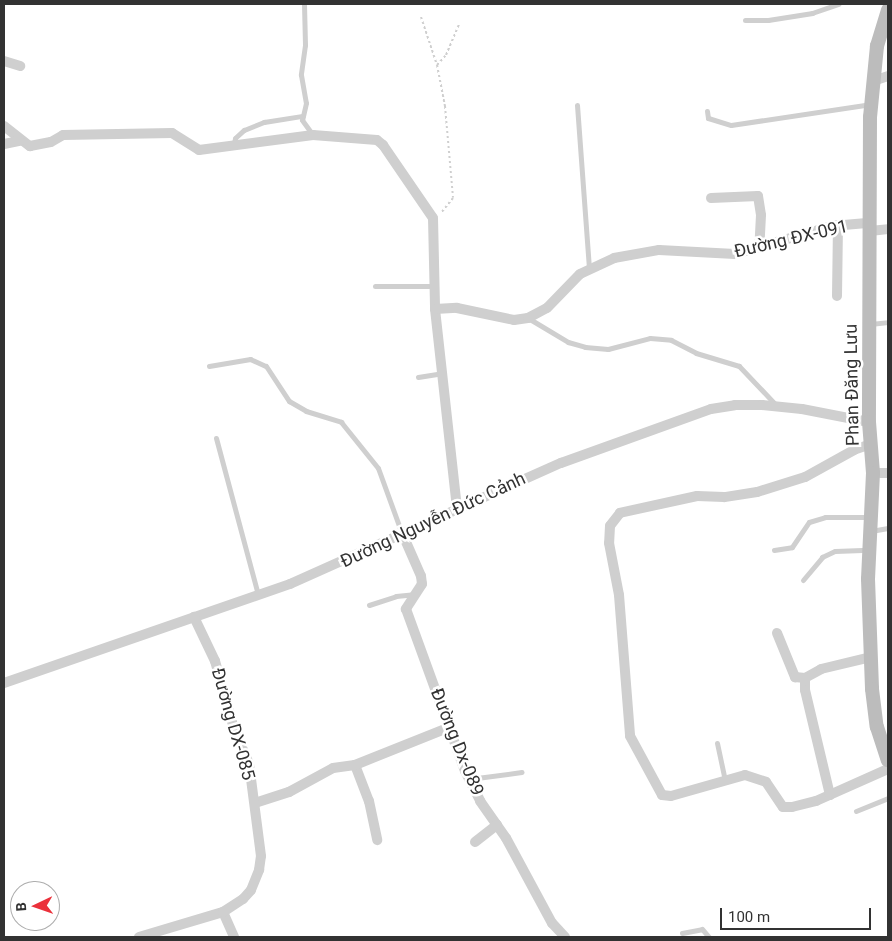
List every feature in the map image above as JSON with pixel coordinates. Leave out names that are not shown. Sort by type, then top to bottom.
[{"type":"street","name":"Phan Đăng Lưu","points":[[888,10],[877,46],[872,82],[869,422],[873,473],[869,550],[870,657],[888,760]]},
{"type":"street","points":[[4,61],[20,66]]},
{"type":"street","points":[[872,82],[888,76]]},
{"type":"street","points":[[4,126],[15,131],[20,141],[30,146],[51,142],[63,135],[172,133],[199,150],[313,136],[376,140],[383,144],[433,218],[433,286],[456,509]]},
{"type":"street","points":[[4,144],[20,141]]},
{"type":"street","points":[[711,198],[758,196],[761,215],[759,248]]},
{"type":"street","points":[[837,296],[838,226]]},
{"type":"street","name":"Đường ĐX-091","points":[[528,318],[547,308],[580,274],[614,258],[659,250],[736,254],[759,248],[790,236],[838,226],[888,229]]},
{"type":"street","points":[[435,309],[457,308],[514,320],[528,318]]},
{"type":"street","name":"Đường Nguyễn Đức Cảnh","points":[[4,683],[258,595],[403,535],[456,509],[560,463],[711,409],[735,405],[778,407],[869,422]]},
{"type":"street","points":[[871,444],[854,450],[805,477],[757,492],[724,497],[697,496],[620,513],[610,526],[609,543],[619,595],[630,736],[662,795],[671,796],[746,774],[766,782],[783,807],[830,795],[888,769]]},
{"type":"street","points":[[873,473],[888,473]]},
{"type":"street","name":"Đường Dx-089","points":[[403,535],[422,576],[421,589],[406,608],[469,779],[552,923],[565,937]]},
{"type":"street","name":"Đường DX-085","points":[[139,937],[223,912],[243,899],[251,890],[259,870],[261,856],[249,764],[234,729],[215,661],[194,617]]},
{"type":"street","points":[[777,633],[795,677],[805,678],[821,669],[870,657]]},
{"type":"street","points":[[805,678],[805,690],[830,795]]},
{"type":"street","points":[[255,803],[289,792],[333,768],[355,764],[450,727]]},
{"type":"street","points":[[355,764],[370,801],[377,840]]},
{"type":"street","points":[[476,842],[497,825]]},
{"type":"street","points":[[223,912],[234,937]]},
{"type":"lane","points":[[304,4],[305,46],[301,75],[306,103],[303,116],[313,136]]},
{"type":"lane","points":[[745,20],[768,20],[812,13],[838,4]]},
{"type":"lane","points":[[707,111],[708,118],[731,125],[871,104]]},
{"type":"lane","points":[[577,105],[590,269]]},
{"type":"lane","points":[[233,147],[235,138],[244,130],[264,122],[303,116]]},
{"type":"lane","points":[[375,286],[433,286]]},
{"type":"lane","points":[[528,318],[568,342],[585,347],[608,349],[650,338],[671,340],[696,353],[739,366],[778,407]]},
{"type":"lane","points":[[870,324],[888,322]]},
{"type":"lane","points":[[209,366],[250,359],[266,366],[289,401],[306,411],[341,422],[378,468],[403,535]]},
{"type":"lane","points":[[418,377],[442,373]]},
{"type":"lane","points":[[216,438],[258,595]]},
{"type":"lane","points":[[774,550],[792,547],[809,522],[825,517],[888,528]]},
{"type":"lane","points":[[803,580],[822,557],[835,551],[869,550]]},
{"type":"lane","points":[[369,605],[396,596],[416,594]]},
{"type":"lane","points":[[717,743],[726,780]]},
{"type":"lane","points":[[469,779],[522,772]]},
{"type":"lane","points":[[856,812],[888,798]]},
{"type":"lane","points":[[682,933],[702,929],[709,937]]},
{"type":"path","points":[[421,16],[437,64],[445,106],[453,198],[433,222]]},
{"type":"path","points":[[437,64],[446,55],[459,25]]}]
